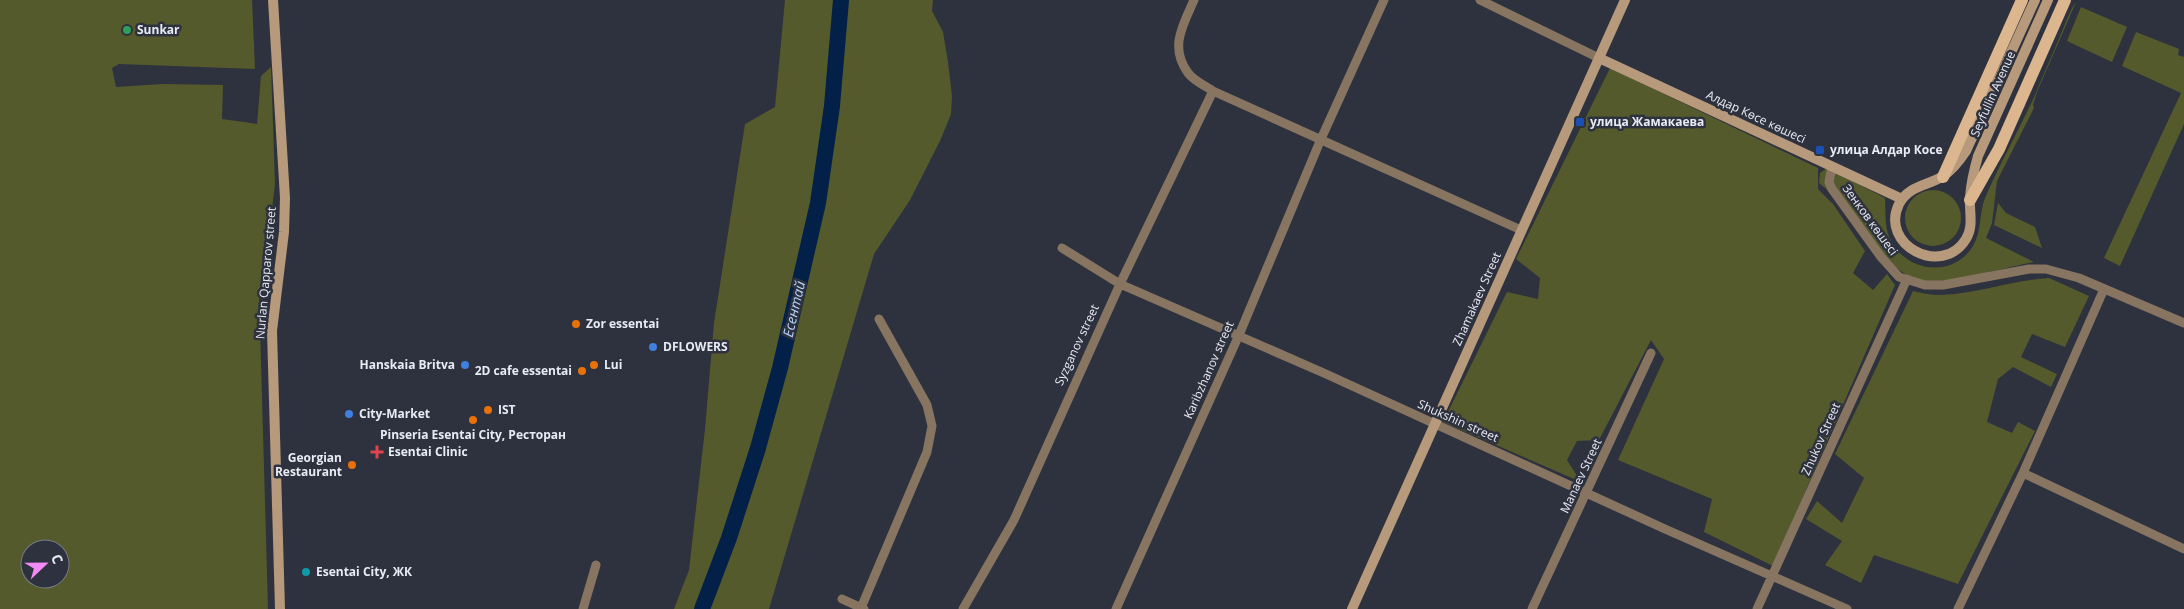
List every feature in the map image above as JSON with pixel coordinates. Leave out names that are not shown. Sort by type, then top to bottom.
[{"type":"main road","points":[[1943,177],[2022,0]]},
{"type":"main road","points":[[1970,200],[1999,149],[2065,0]]},
{"type":"street","name":"Nurlan Qapparov street","points":[[273,0],[285,198],[284,232],[272,331],[280,609]]},
{"type":"street","points":[[1194,0],[1179,33],[1177,50],[1188,73],[1213,91],[1521,230]]},
{"type":"street","name":"Karibzhanov street","points":[[1116,609],[1239,335],[1322,139],[1384,0]]},
{"type":"street","points":[[1480,0],[1599,58]]},
{"type":"street","name":"Zhamakaev Street","points":[[1352,609],[1625,0]]},
{"type":"street","name":"Seyfullin Avenue","points":[[1943,177],[1953,168],[1966,151],[2035,0]]},
{"type":"street","name":"Seyfullin Avenue","points":[[1902,199],[1896,219],[1901,239],[1917,253],[1924,256],[1937,257],[1952,252],[1967,238],[1970,228],[1972,176],[1978,156],[2048,0]]},
{"type":"street","name":"Алдар Көсе көшесі","points":[[1599,58],[1902,199]]},
{"type":"street","name":"Syzganov street","points":[[964,609],[1014,520],[1120,284],[1213,91]]},
{"type":"street","name":"Зенков көшесі","points":[[1832,167],[1828,182],[1837,197],[1892,270],[1899,277],[1907,279]]},
{"type":"street","points":[[1902,199],[1912,189],[1943,177]]},
{"type":"street","name":"Shukshin street","points":[[1062,248],[1120,284],[1239,335],[1435,425],[1847,609]]},
{"type":"street","points":[[1907,279],[1925,285],[1943,285],[2029,269],[2046,269],[2079,278],[2184,323]]},
{"type":"street","name":"Zhukov Street","points":[[1757,609],[1907,279]]},
{"type":"street","points":[[1958,609],[2023,473],[2104,290]]},
{"type":"street","points":[[842,599],[862,608],[927,452],[932,426],[926,405],[880,319]]},
{"type":"street","name":"Manaev Street","points":[[1532,609],[1651,352]]},
{"type":"street","points":[[2023,473],[2184,549]]},
{"type":"street","points":[[583,609],[596,566]]},
{"type":"green space","points":[[0,0],[252,0],[255,69],[119,64],[112,68],[116,87],[162,84],[223,85],[222,119],[257,124],[261,76],[271,67],[275,184],[266,260],[259,292],[268,609],[0,609]]},
{"type":"green space","points":[[785,0],[933,0],[932,11],[943,32],[948,62],[952,96],[951,114],[940,141],[910,200],[874,254],[769,609],[674,609],[689,570],[705,429],[714,323],[745,124],[775,107]]},
{"type":"green space","points":[[2076,2],[2037,92],[2033,105],[2034,108],[1997,181],[1992,223],[1986,238],[2034,262],[1941,281],[1919,281],[1906,275],[1884,256],[1842,205],[1819,183],[1820,173],[1827,168],[1885,198],[1888,234],[1897,250],[1906,259],[1930,267],[1942,267],[1964,257],[1976,240],[1985,198],[2035,95]]},
{"type":"green space","points":[[2081,7],[2127,27],[2112,62],[2067,41]]},
{"type":"green space","points":[[2136,32],[2179,49],[2178,55],[2184,57],[2184,124],[2120,266],[2104,258],[2181,93],[2122,66]]},
{"type":"green space","points":[[1610,68],[1818,168],[1818,189],[1833,204],[1865,251],[1853,273],[1873,290],[1887,274],[1895,285],[1773,566],[1704,532],[1712,499],[1618,460],[1664,359],[1651,340],[1599,440],[1577,441],[1567,460],[1581,482],[1443,422],[1507,292],[1538,299],[1540,278],[1516,259]]},
{"type":"green space","points":[[1927,190],[1939,190],[1953,198],[1961,212],[1959,229],[1953,238],[1939,246],[1927,246],[1917,241],[1910,234],[1905,224],[1905,212],[1910,202],[1917,195]]},
{"type":"green space","points":[[1998,203],[2006,213],[2035,227],[2042,248],[1994,225]]},
{"type":"green space","points":[[2049,278],[2089,296],[2065,347],[2032,334],[2021,357],[2057,374],[2051,387],[2013,367],[1998,379],[1987,422],[2012,433],[2018,422],[2035,431],[1958,584],[1874,555],[1861,583],[1825,565],[1842,541],[1806,519],[1817,501],[1842,523],[1864,478],[1835,454],[1913,291],[1933,295],[1954,294],[2022,281]]},
{"type":"waterway","name":"Есентай","points":[[702,609],[729,538],[758,448],[780,368],[818,203],[832,106],[841,0]]},
{"type":"place","name":"Sunkar","points":[[127,30]]},
{"type":"place","name":"улица Жамакаева","points":[[1580,122]]},
{"type":"place","name":"улица Алдар Косе","points":[[1820,150]]},
{"type":"place","name":"Zor essentai","points":[[576,324]]},
{"type":"place","name":"DFLOWERS","points":[[653,347]]},
{"type":"place","name":"Hanskaia Britva","points":[[465,365]]},
{"type":"place","name":"Lui","points":[[594,365]]},
{"type":"place","name":"2D cafe essentai","points":[[582,371]]},
{"type":"place","name":"IST","points":[[488,410]]},
{"type":"place","name":"City-Market","points":[[349,414]]},
{"type":"place","name":"Pinseria Esentai City, Ресторан","points":[[473,420]]},
{"type":"place","name":"Esentai Clinic","points":[[377,452]]},
{"type":"place","name":"Georgian Restaurant","points":[[352,465]]},
{"type":"place","name":"Esentai City, ЖК","points":[[306,572]]}]
